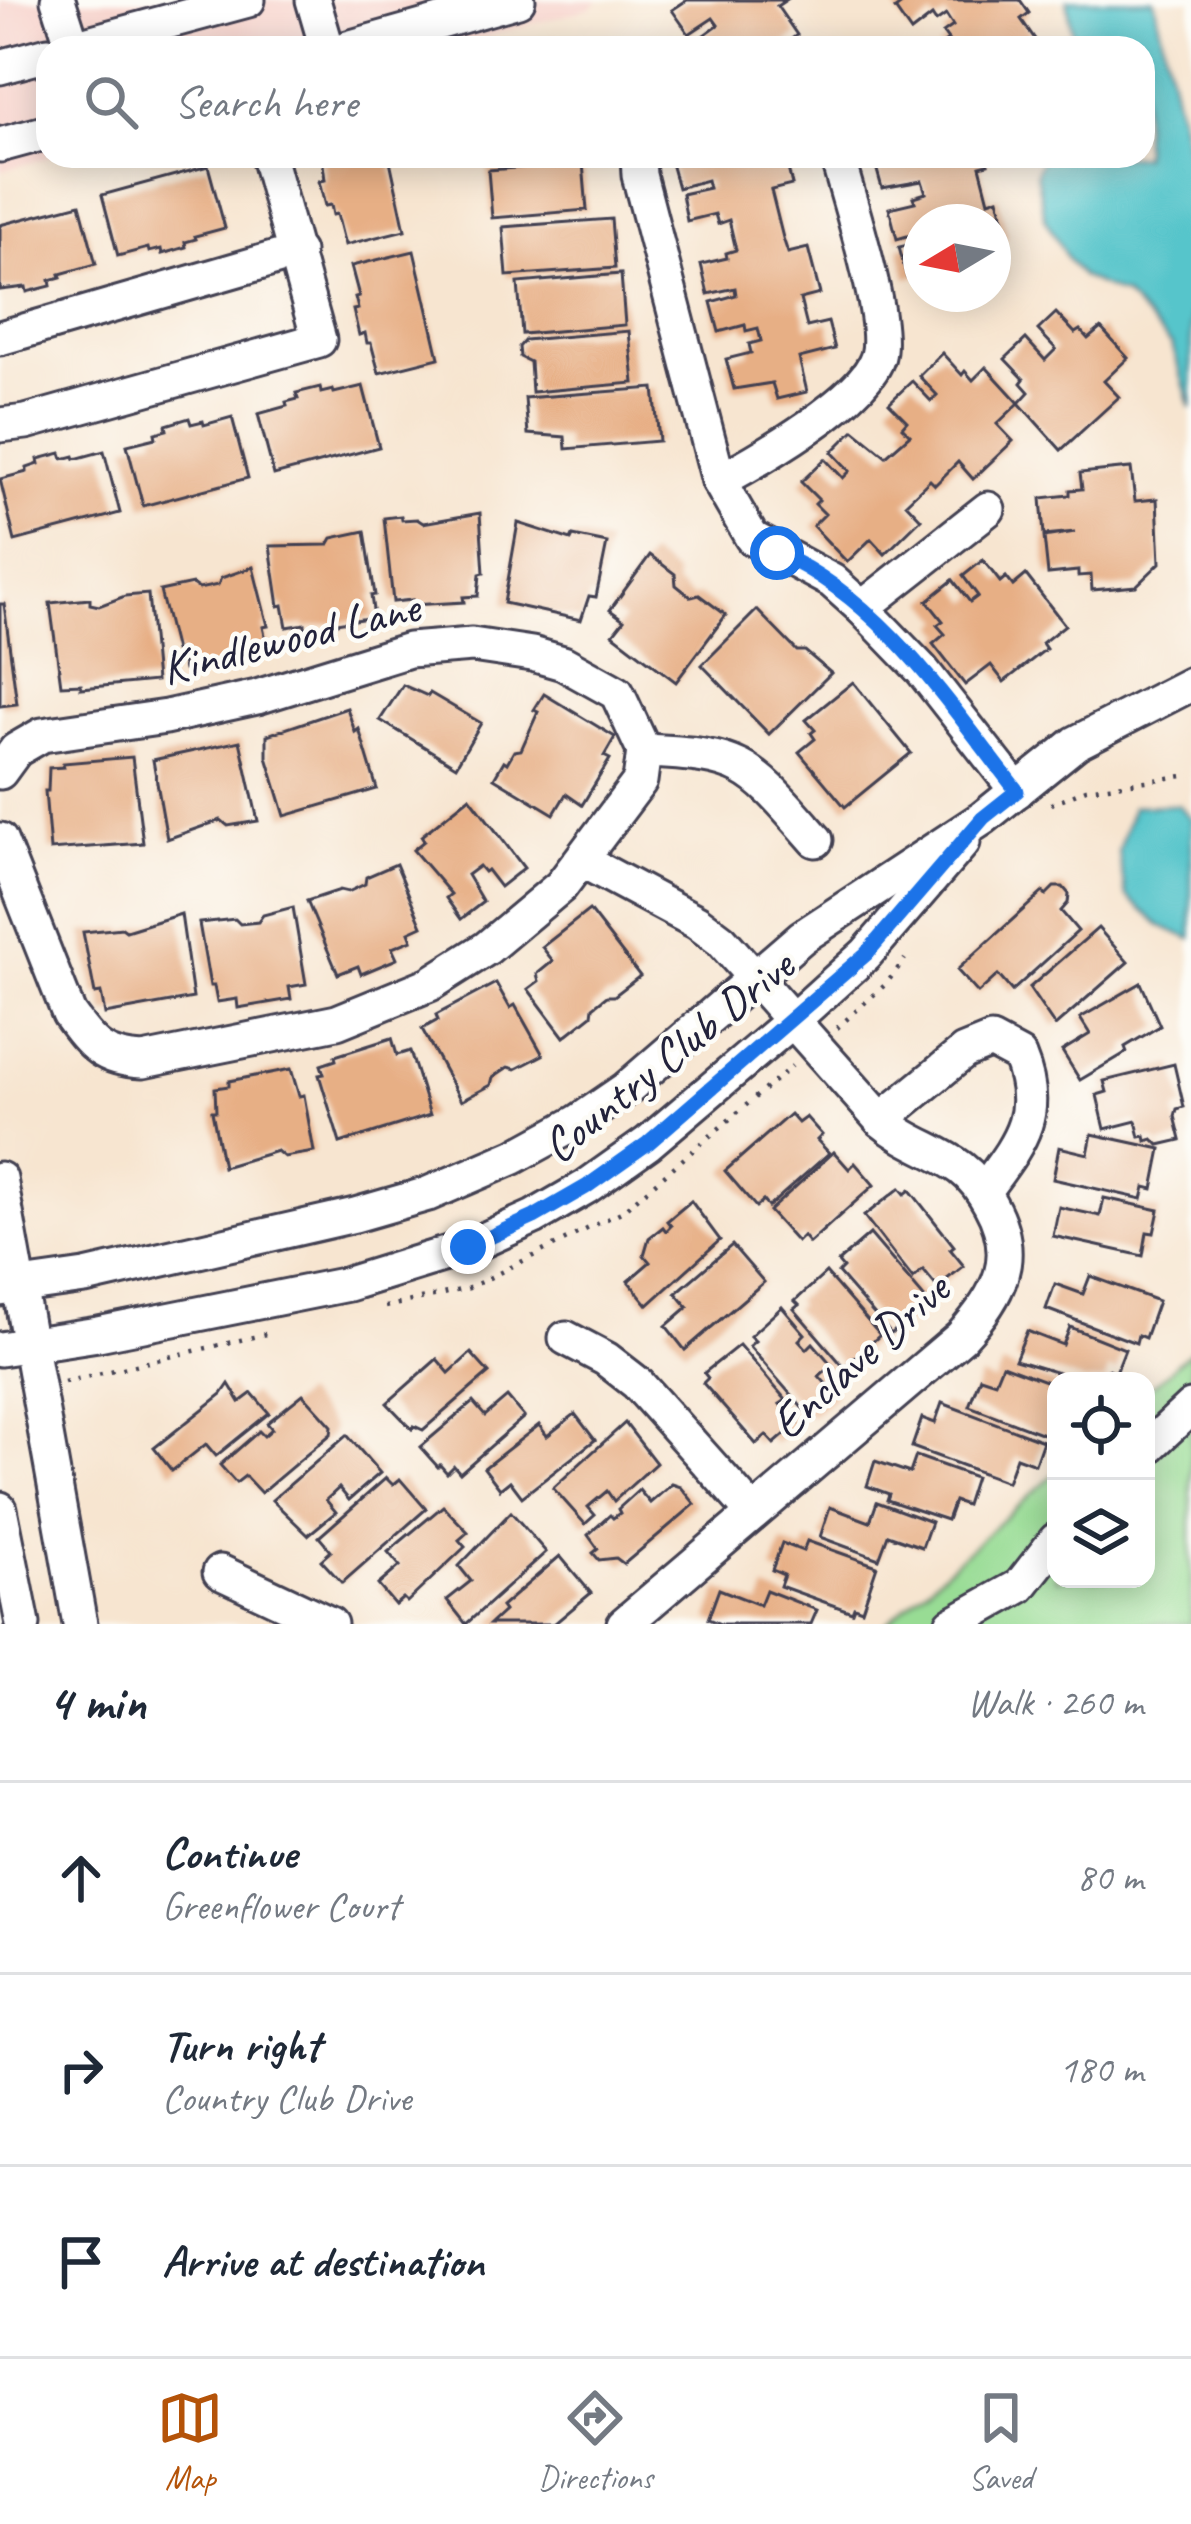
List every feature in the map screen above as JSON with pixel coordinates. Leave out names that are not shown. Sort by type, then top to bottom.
[{"type":"street","points":[[58,0],[68,36]]},
{"type":"street","points":[[313,0],[324,36]]},
{"type":"street","points":[[390,36],[518,0]]},
{"type":"street","points":[[114,36],[238,1]]},
{"type":"street","points":[[0,67],[36,57]]},
{"type":"street","points":[[0,145],[36,135]]},
{"type":"street","points":[[0,425],[26,422],[320,340],[272,168]]},
{"type":"street","points":[[639,168],[719,481],[752,538],[832,581],[862,608],[922,670],[1031,799]]},
{"type":"street","points":[[719,481],[773,452],[834,406],[860,384],[878,358],[879,326],[840,168]]},
{"type":"street","points":[[0,338],[296,252]]},
{"type":"street","points":[[862,608],[988,509]]},
{"type":"street","name":"Kindlewood Lane","points":[[0,772],[16,750],[42,735],[166,718],[257,697],[409,650],[472,645],[532,654],[617,693],[644,751]]},
{"type":"street","name":"Country Club Drive","points":[[10,1288],[153,1262],[356,1215],[428,1194],[514,1157],[626,1089],[829,917],[983,818],[1031,799],[1102,727],[1191,684]]},
{"type":"street","points":[[0,840],[69,1014],[88,1040],[114,1060],[143,1061],[337,1022],[398,999],[487,948],[540,907],[583,861],[640,782],[644,751],[721,757],[749,769],[815,840]]},
{"type":"street","name":"Country Club Drive","points":[[14,1347],[348,1284],[468,1247],[534,1217],[648,1143],[792,1021],[866,954],[983,818]]},
{"type":"street","points":[[583,861],[697,922],[721,940],[881,1120],[906,1141],[962,1168],[983,1192],[1017,1146],[1031,1084],[1019,1056],[991,1042],[964,1052],[881,1120]]},
{"type":"street","points":[[0,1179],[14,1347],[80,1624]]},
{"type":"street","name":"Enclave Drive","points":[[625,1624],[982,1314],[998,1286],[1006,1255],[1002,1226],[983,1192]]},
{"type":"street","points":[[566,1338],[606,1359],[637,1383],[753,1513]]},
{"type":"street","points":[[1155,1440],[1191,1406]]},
{"type":"street","points":[[0,1509],[23,1624]]},
{"type":"street","points":[[952,1624],[1020,1586],[1047,1552]]},
{"type":"street","points":[[220,1572],[330,1624]]},
{"type":"path","points":[[1031,799],[1191,775]]},
{"type":"path","points":[[835,1029],[906,958]]},
{"type":"shaded area","points":[[0,0],[598,0],[591,8],[489,36],[36,36],[36,161],[0,171]]},
{"type":"green space","points":[[1191,1351],[1191,1624],[886,1624],[1047,1480],[1047,1588],[1155,1588],[1155,1384]]},
{"type":"water","points":[[1067,0],[1154,0],[1191,170],[1191,408],[1172,345],[1125,296],[1082,277],[1045,218],[1038,168],[1155,168],[1155,36],[1073,36]]},
{"type":"water","points":[[1179,805],[1191,819],[1191,939],[1159,925],[1126,896],[1118,851],[1133,806]]},
{"type":"building","points":[[687,0],[786,0],[777,6],[797,35],[703,36],[718,25],[713,18],[689,34],[672,10]]},
{"type":"building","points":[[907,0],[1020,0],[1029,13],[1021,19],[1033,36],[945,36],[953,26],[946,15],[936,22],[932,16],[911,32],[895,9]]},
{"type":"building","points":[[209,168],[225,228],[195,236],[185,242],[186,247],[162,254],[161,249],[149,252],[148,248],[118,256],[102,195]]},
{"type":"building","points":[[324,168],[392,168],[405,230],[345,245],[337,214],[333,215],[331,205],[325,206],[319,181],[325,180]]},
{"type":"building","points":[[583,168],[587,210],[492,218],[488,170]]},
{"type":"building","points":[[672,168],[788,168],[792,185],[771,190],[783,238],[788,253],[808,248],[820,294],[800,299],[807,327],[828,322],[835,349],[799,358],[807,392],[777,399],[772,383],[734,389],[726,359],[751,353],[749,344],[761,341],[758,328],[746,331],[745,325],[719,332],[711,302],[736,295],[735,288],[708,294],[701,264],[727,258],[726,253],[736,250],[729,220],[718,224],[715,214],[687,221],[682,194],[709,188],[707,180],[678,188]]},
{"type":"building","points":[[876,168],[981,168],[989,201],[998,198],[1000,204],[906,204],[926,193],[922,181],[882,188]]},
{"type":"building","points":[[80,204],[96,264],[60,274],[50,280],[51,286],[27,292],[26,287],[0,290],[0,225]]},
{"type":"building","points":[[903,205],[903,237],[897,239],[889,208]]},
{"type":"building","points":[[611,219],[615,268],[507,276],[503,227]]},
{"type":"building","points":[[414,251],[439,358],[379,373],[371,343],[365,333],[359,335],[353,310],[358,309],[355,297],[359,296],[351,266]]},
{"type":"building","points":[[621,274],[625,325],[522,334],[518,283]]},
{"type":"building","points":[[1056,313],[1088,339],[1101,328],[1128,358],[1104,381],[1119,397],[1061,450],[1019,403],[1029,392],[1021,383],[1024,379],[1005,359],[1026,339],[1045,360],[1056,349],[1038,330]]},
{"type":"building","points":[[629,331],[634,383],[532,392],[530,362],[520,357],[519,347],[525,340]]},
{"type":"building","points":[[942,353],[973,380],[986,367],[1019,403],[997,424],[1013,441],[973,479],[958,462],[935,485],[930,480],[906,503],[921,519],[885,554],[871,539],[847,562],[813,526],[825,514],[801,482],[825,459],[843,478],[850,471],[832,452],[854,430],[886,456],[910,435],[902,427],[907,421],[889,403],[912,381],[931,401],[937,395],[919,376]]},
{"type":"building","points":[[363,386],[379,447],[274,475],[258,414],[287,406],[286,402],[298,399],[296,393],[320,387],[321,393],[334,393]]},
{"type":"building","points":[[654,388],[659,441],[566,449],[565,437],[528,434],[525,398]]},
{"type":"building","points":[[232,417],[248,478],[143,506],[127,445],[156,438],[155,433],[167,430],[166,425],[189,418],[191,424],[203,421],[204,425]]},
{"type":"building","points":[[104,451],[120,513],[15,541],[0,479],[27,472],[39,464],[38,459],[61,453],[63,459],[75,459]]},
{"type":"building","points":[[1131,468],[1135,501],[1157,499],[1160,563],[1136,586],[1092,590],[1091,575],[1078,576],[1078,571],[1048,574],[1044,537],[1075,532],[1044,535],[1041,498],[1082,489],[1080,473]]},
{"type":"building","points":[[480,513],[484,573],[480,574],[478,596],[463,597],[464,602],[393,602],[384,518],[401,516],[423,523]]},
{"type":"building","points":[[518,523],[571,540],[573,536],[607,543],[596,597],[589,596],[581,620],[504,603]]},
{"type":"building","points":[[365,531],[374,617],[287,627],[270,546],[328,545],[332,538]]},
{"type":"building","points":[[650,555],[675,574],[676,585],[691,597],[699,595],[726,615],[676,682],[613,634],[624,620],[610,610]]},
{"type":"building","points":[[983,560],[1000,582],[1006,577],[1013,586],[1026,575],[1065,625],[1042,643],[1046,649],[1004,682],[991,665],[965,685],[933,644],[945,634],[937,625],[943,621],[927,601],[953,580],[970,602],[978,596],[963,576]]},
{"type":"building","points":[[253,567],[268,626],[263,627],[269,653],[203,670],[202,666],[184,670],[160,591],[192,584],[199,589],[218,585],[221,578]]},
{"type":"building","points":[[148,594],[156,681],[81,688],[81,684],[61,685],[50,603],[90,599],[90,604],[99,606]]},
{"type":"building","points":[[0,604],[4,604],[17,704],[0,706]]},
{"type":"building","points":[[757,610],[797,651],[805,651],[831,673],[769,734],[702,665]]},
{"type":"building","points":[[853,682],[911,753],[845,807],[799,752],[815,739],[811,733],[815,730],[806,720]]},
{"type":"building","points":[[403,685],[430,693],[481,723],[456,766],[380,720]]},
{"type":"building","points":[[544,694],[615,737],[604,756],[610,759],[582,805],[566,794],[554,814],[494,778],[504,761],[521,750]]},
{"type":"building","points":[[347,708],[355,732],[359,729],[377,789],[285,816],[267,757],[267,735]]},
{"type":"building","points":[[240,741],[258,821],[228,826],[221,820],[167,839],[153,760]]},
{"type":"building","points":[[132,757],[143,843],[50,850],[45,791],[49,768]]},
{"type":"building","points":[[470,797],[524,868],[500,887],[479,866],[467,875],[483,902],[461,919],[446,898],[451,894],[413,850],[424,841],[421,836]]},
{"type":"building","points":[[396,864],[422,926],[409,932],[412,940],[392,948],[397,959],[361,974],[358,966],[338,974],[307,901],[340,890],[348,892],[365,884],[366,877]]},
{"type":"building","points":[[1054,887],[1063,887],[1069,894],[1061,911],[1078,931],[1012,991],[998,975],[978,993],[957,970]]},
{"type":"building","points":[[293,907],[306,984],[289,987],[291,999],[238,1008],[237,999],[217,1002],[199,923],[258,922],[263,915]]},
{"type":"building","points":[[589,910],[640,976],[593,1007],[592,1015],[564,1037],[528,989],[553,961],[542,947]]},
{"type":"building","points":[[181,914],[193,998],[105,1014],[101,993],[95,994],[83,932],[126,931]]},
{"type":"building","points":[[1098,928],[1128,962],[1055,1026],[1029,988]]},
{"type":"building","points":[[496,983],[510,1008],[515,1005],[543,1055],[516,1069],[508,1067],[493,1077],[491,1085],[461,1101],[422,1029],[438,1020],[436,1015]]},
{"type":"building","points":[[1141,983],[1160,1026],[1080,1080],[1062,1051],[1090,1034],[1080,1018]]},
{"type":"building","points":[[392,1038],[397,1055],[410,1051],[430,1115],[340,1143],[319,1075],[324,1074],[321,1065]]},
{"type":"building","points":[[1174,1064],[1184,1107],[1175,1116],[1181,1140],[1159,1145],[1153,1139],[1146,1141],[1136,1121],[1105,1129],[1097,1095],[1107,1092],[1104,1081]]},
{"type":"building","points":[[291,1069],[299,1096],[304,1095],[314,1152],[284,1157],[277,1151],[223,1167],[212,1111],[216,1111],[215,1088]]},
{"type":"building","points":[[790,1114],[798,1123],[806,1117],[822,1135],[817,1140],[829,1153],[768,1207],[763,1201],[756,1207],[725,1171]]},
{"type":"building","points":[[1092,1134],[1161,1149],[1153,1189],[1145,1187],[1142,1199],[1053,1179],[1059,1147],[1088,1154]]},
{"type":"building","points":[[834,1152],[849,1169],[855,1163],[874,1185],[809,1243],[803,1236],[797,1242],[769,1211]]},
{"type":"building","points":[[900,1188],[905,1194],[910,1190],[964,1266],[937,1287],[923,1270],[913,1279],[864,1216]]},
{"type":"building","points":[[1104,1198],[1159,1210],[1154,1233],[1147,1232],[1143,1256],[1053,1236],[1059,1207],[1100,1216]]},
{"type":"building","points":[[691,1201],[720,1240],[648,1305],[628,1281],[650,1262],[644,1255],[649,1238],[663,1227],[666,1231],[671,1226],[667,1221]]},
{"type":"building","points":[[870,1234],[928,1302],[891,1334],[838,1273],[843,1268],[838,1262]]},
{"type":"building","points":[[732,1245],[764,1282],[685,1350],[666,1326],[688,1307],[676,1293]]},
{"type":"building","points":[[826,1273],[880,1335],[844,1367],[794,1309],[799,1305],[795,1301]]},
{"type":"building","points":[[1090,1276],[1158,1301],[1145,1338],[1138,1335],[1136,1343],[1046,1309],[1055,1284],[1083,1294]]},
{"type":"building","points":[[782,1307],[805,1334],[799,1340],[807,1349],[813,1343],[832,1365],[819,1376],[836,1395],[810,1417],[749,1346],[755,1341],[750,1336]]},
{"type":"building","points":[[1070,1327],[1125,1349],[1116,1372],[1055,1372],[1015,1360],[1027,1331],[1063,1345]]},
{"type":"building","points":[[739,1345],[786,1400],[780,1404],[797,1424],[774,1444],[766,1435],[756,1444],[703,1383],[708,1378],[704,1373]]},
{"type":"building","points":[[471,1353],[489,1373],[423,1430],[412,1429],[387,1403],[437,1359],[449,1373]]},
{"type":"building","points":[[1002,1365],[1047,1382],[1047,1435],[969,1406],[980,1377],[995,1382]]},
{"type":"building","points":[[229,1384],[240,1402],[252,1393],[269,1413],[216,1456],[206,1444],[172,1471],[154,1448]]},
{"type":"building","points":[[303,1394],[332,1426],[331,1434],[261,1493],[245,1476],[236,1483],[220,1465],[259,1431],[264,1436],[272,1429],[267,1423]]},
{"type":"building","points":[[507,1397],[524,1417],[460,1473],[454,1466],[447,1473],[420,1447],[473,1402],[485,1416]]},
{"type":"building","points":[[942,1403],[1043,1441],[1035,1464],[1016,1457],[1007,1482],[912,1447],[922,1418],[935,1423]]},
{"type":"building","points":[[575,1414],[595,1440],[522,1497],[510,1481],[500,1489],[484,1468],[539,1425],[547,1436]]},
{"type":"building","points":[[625,1423],[656,1463],[614,1501],[607,1491],[588,1507],[595,1515],[585,1524],[553,1488]]},
{"type":"building","points":[[347,1435],[380,1473],[349,1500],[339,1488],[326,1500],[336,1512],[308,1535],[272,1500]]},
{"type":"building","points":[[916,1456],[975,1477],[966,1505],[954,1501],[947,1520],[887,1500],[889,1494],[867,1486],[875,1461],[910,1473]]},
{"type":"building","points":[[386,1478],[393,1485],[400,1479],[426,1509],[342,1583],[321,1560],[331,1551],[319,1537]]},
{"type":"building","points":[[672,1484],[681,1487],[695,1504],[624,1564],[616,1558],[599,1560],[588,1535],[610,1515],[620,1513],[618,1509],[639,1490],[650,1503]]},
{"type":"building","points":[[877,1502],[931,1522],[922,1547],[888,1535],[879,1559],[820,1537],[830,1507],[870,1522]]},
{"type":"building","points":[[443,1506],[468,1532],[459,1540],[465,1547],[407,1602],[403,1598],[395,1605],[378,1585],[400,1566],[388,1552]]},
{"type":"building","points":[[511,1512],[546,1552],[466,1624],[447,1600],[471,1581],[459,1566]]},
{"type":"building","points":[[807,1541],[877,1566],[862,1610],[854,1607],[852,1612],[780,1586],[784,1575],[772,1570],[782,1543],[803,1551]]},
{"type":"building","points":[[560,1556],[591,1593],[554,1624],[490,1624],[504,1611],[501,1607]]},
{"type":"building","points":[[719,1589],[760,1605],[766,1590],[817,1610],[811,1624],[720,1624],[708,1619]]},
{"type":"route","points":[[468,1247],[586,1187],[648,1143],[866,954],[983,818],[1017,791],[922,670],[862,608],[832,581],[777,553]]}]
